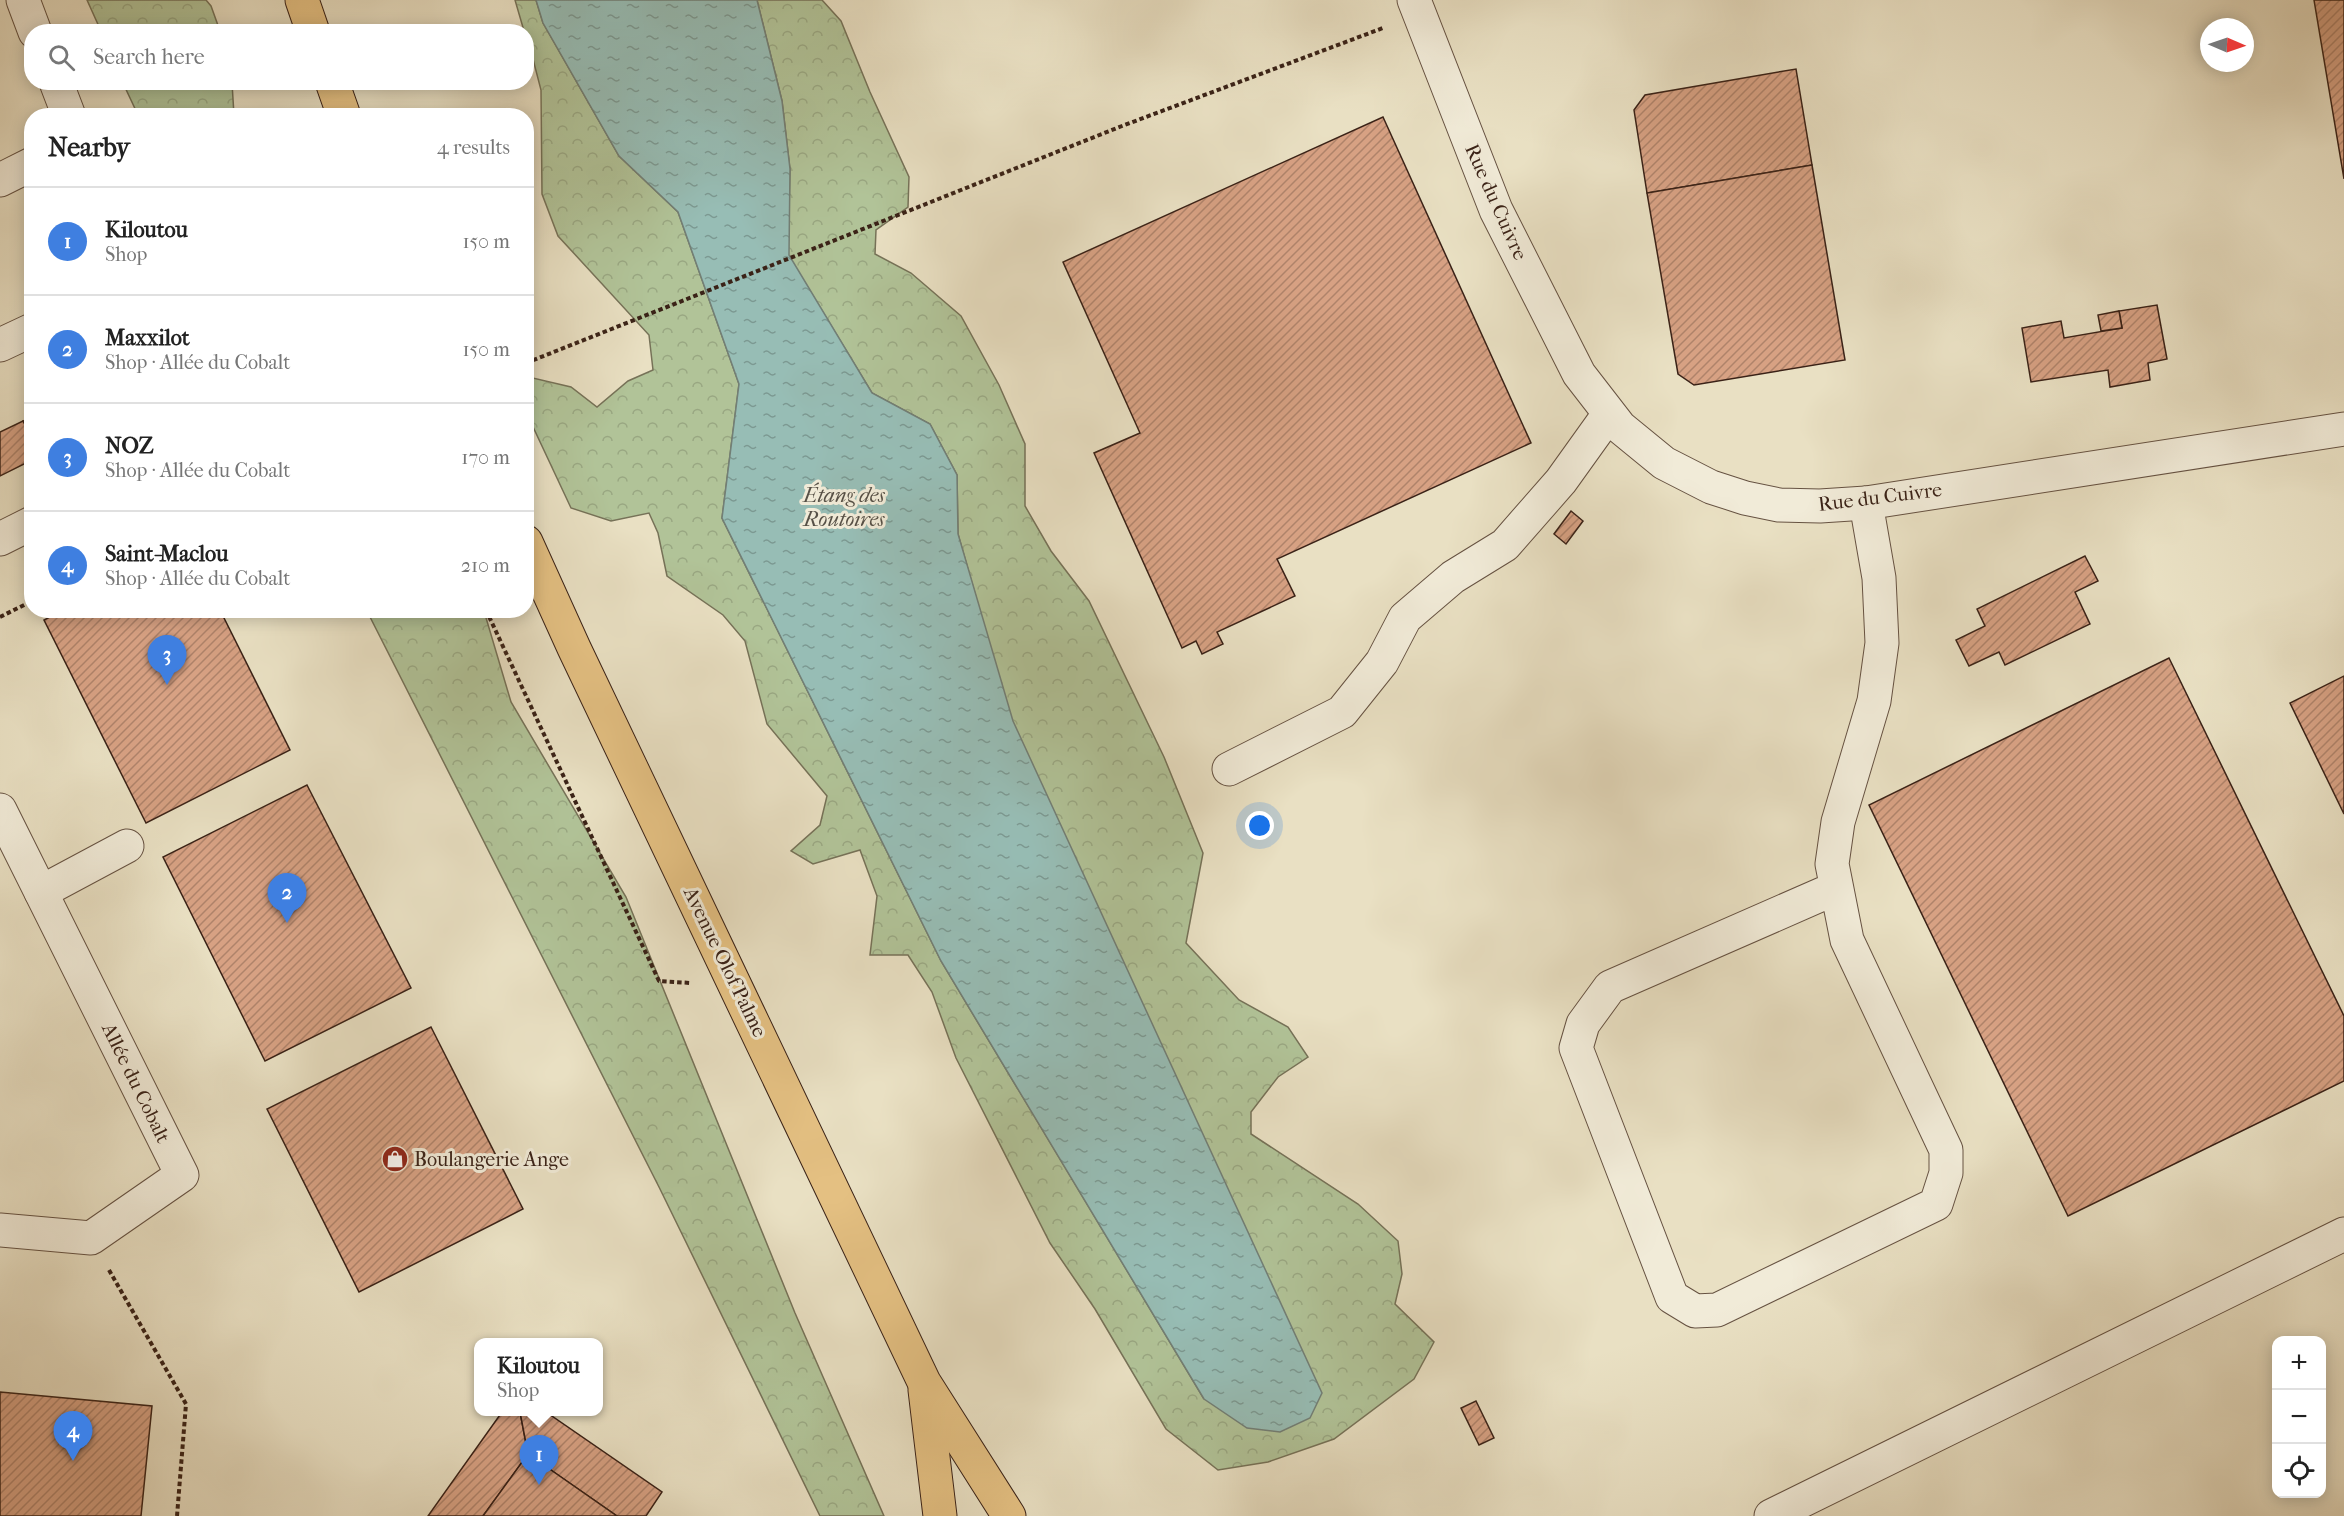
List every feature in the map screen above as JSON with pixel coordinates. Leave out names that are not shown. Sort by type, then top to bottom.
[{"type":"main road","points":[[302,0],[310,24]]},
{"type":"main road","points":[[335,90],[341,108]]},
{"type":"main road","name":"Avenue Olof Palme","points":[[534,560],[924,1382],[1009,1516]]},
{"type":"main road","name":"Avenue Olof Palme","points":[[924,1382],[940,1516]]},
{"type":"street","points":[[23,0],[32,24]]},
{"type":"street","name":"Rue du Cuivre","points":[[1416,7],[1496,210],[1579,374],[1620,427],[1664,463],[1711,487],[1745,498],[1779,505],[1820,506],[1866,503],[2344,429]]},
{"type":"street","points":[[59,90],[66,108]]},
{"type":"street","points":[[0,180],[24,168]]},
{"type":"street","points":[[0,345],[24,334]]},
{"type":"street","points":[[1229,769],[1342,712],[1382,662],[1405,618],[1453,577],[1504,545],[1561,481],[1609,414]]},
{"type":"street","points":[[1836,888],[1610,987],[1583,1024],[1576,1048],[1672,1297],[1695,1311],[1717,1310],[1936,1204],[1946,1173],[1946,1150],[1847,940],[1832,864],[1838,822],[1874,702],[1882,643],[1879,578],[1866,503]]},
{"type":"street","points":[[0,540],[24,527]]},
{"type":"street","name":"Allée du Cobalt","points":[[0,810],[182,1175],[91,1238]]},
{"type":"street","points":[[41,892],[127,846]]},
{"type":"street","points":[[0,1230],[91,1238]]},
{"type":"street","points":[[1771,1516],[2344,1234]]},
{"type":"path","points":[[534,360],[1416,7]]},
{"type":"path","points":[[0,617],[24,605]]},
{"type":"path","points":[[490,618],[659,981],[697,983]]},
{"type":"path","points":[[91,1238],[186,1404],[177,1516]]},
{"type":"green space","points":[[87,0],[206,0],[211,6],[217,24],[98,24]]},
{"type":"green space","points":[[515,0],[536,0],[543,23],[619,156],[678,212],[739,384],[722,518],[941,961],[1204,1399],[958,534],[957,475],[930,424],[872,393],[788,255],[790,169],[782,101],[757,0],[822,0],[841,21],[909,177],[908,207],[876,230],[875,254],[911,273],[961,316],[999,385],[1025,444],[1025,506],[1051,551],[1089,601],[1164,757],[1203,853],[1186,943],[1239,1000],[1288,1027],[1308,1057],[1278,1077],[1251,1112],[1251,1134],[1358,1204],[1398,1241],[1402,1274],[1395,1304],[1434,1342],[1414,1379],[1334,1439],[1268,1462],[1218,1470],[1166,1429],[1095,1309],[1050,1243],[956,1058],[932,992],[908,955],[870,955],[877,896],[860,850],[813,864],[791,851],[820,825],[827,796],[767,724],[745,641],[723,615],[667,576],[658,533],[649,513],[611,521],[571,508],[534,429],[534,378],[571,387],[597,407],[628,381],[653,370],[649,335],[558,236],[542,194],[541,90],[534,63],[534,24],[522,24]]},
{"type":"green space","points":[[126,90],[232,90],[234,108],[135,108]]},
{"type":"green space","points":[[371,618],[486,618],[511,702],[626,897],[795,1313],[884,1516],[820,1516],[659,1187]]},
{"type":"water","name":"Étang des Routoires","points":[[536,0],[757,0],[782,101],[790,169],[789,255],[872,393],[930,424],[957,475],[958,534],[1013,721],[1322,1393],[1310,1418],[1280,1432],[1247,1428],[1204,1399],[941,961],[722,518],[739,384],[678,212],[619,156],[543,23]]},
{"type":"building","points":[[2314,0],[2344,0],[2344,179]]},
{"type":"building","points":[[1796,69],[1812,165],[1647,193],[1634,110],[1645,95]]},
{"type":"building","points":[[1383,117],[1531,443],[1277,559],[1295,596],[1217,632],[1223,644],[1202,654],[1196,641],[1182,648],[1094,453],[1140,433],[1063,262]]},
{"type":"building","points":[[1812,165],[1845,360],[1694,385],[1678,374],[1647,193]]},
{"type":"building","points":[[2157,305],[2167,359],[2148,363],[2150,380],[2110,387],[2108,370],[2031,382],[2022,328],[2061,321],[2064,338],[2122,328],[2119,311]]},
{"type":"building","points":[[2119,311],[2122,328],[2101,331],[2098,315]]},
{"type":"building","points":[[23,421],[24,423],[24,464],[0,476],[0,432]]},
{"type":"building","points":[[1571,511],[1583,521],[1566,544],[1554,534]]},
{"type":"building","points":[[2085,556],[2098,581],[2075,592],[2090,624],[2005,665],[1999,652],[1969,666],[1956,640],[1985,626],[1977,609]]},
{"type":"building","points":[[48,618],[224,618],[290,750],[146,823],[44,620]]},
{"type":"building","points":[[2169,658],[2344,1016],[2344,1081],[2068,1216],[1869,805]]},
{"type":"building","points":[[2344,676],[2344,814],[2290,703]]},
{"type":"building","points":[[307,785],[411,988],[265,1061],[163,857]]},
{"type":"building","name":"Boulangerie Ange","points":[[431,1027],[523,1209],[359,1292],[267,1109]]},
{"type":"building","points":[[0,1392],[152,1406],[141,1516],[0,1516]]},
{"type":"building","points":[[1476,1401],[1494,1438],[1479,1445],[1461,1408]]},
{"type":"building","points":[[499,1416],[521,1416],[528,1454],[483,1516],[428,1516]]},
{"type":"building","points":[[521,1416],[552,1416],[662,1492],[646,1516],[617,1516],[528,1454]]},
{"type":"building","points":[[528,1454],[617,1516],[483,1516]]},
{"type":"place","name":"NOZ","points":[[167,685]]},
{"type":"place","name":"Maxxilot","points":[[287,923]]},
{"type":"place","name":"Boulangerie Ange","points":[[395,1159]]},
{"type":"place","name":"Saint-Maclou","points":[[73,1461]]},
{"type":"place","name":"Kiloutou","points":[[539,1485]]}]
